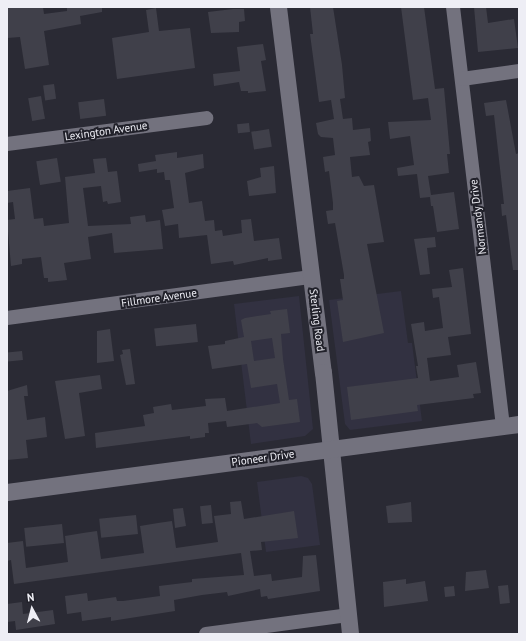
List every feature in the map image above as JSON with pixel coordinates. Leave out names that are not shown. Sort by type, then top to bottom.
[{"type":"street","name":"Sterling Road","points":[[278,7],[332,449],[350,634]]},
{"type":"street","name":"Normandy Drive","points":[[453,7],[511,425]]},
{"type":"street","points":[[462,78],[519,71]]},
{"type":"street","name":"Lexington Avenue","points":[[7,144],[206,118]]},
{"type":"street","name":"Fillmore Avenue","points":[[7,318],[311,277]]},
{"type":"street","name":"Pioneer Drive","points":[[7,492],[511,425]]},
{"type":"street","points":[[206,634],[348,615]]},
{"type":"shaded area","points":[[401,291],[408,343],[412,343],[422,421],[350,430],[345,424],[329,300]]},
{"type":"shaded area","points":[[299,296],[313,429],[305,436],[251,444],[234,304]]},
{"type":"shaded area","points":[[301,476],[308,478],[312,484],[320,545],[266,552],[257,482]]},
{"type":"building","points":[[7,7],[43,7],[44,14],[67,11],[67,7],[102,7],[102,12],[80,16],[81,24],[44,31],[49,65],[25,69],[20,37],[7,38]]},
{"type":"building","points":[[310,7],[333,7],[342,65],[345,98],[340,99],[343,119],[352,118],[353,130],[370,128],[371,141],[368,142],[370,155],[350,157],[352,177],[359,176],[364,186],[374,185],[384,242],[367,244],[384,333],[343,342],[337,301],[343,300],[340,279],[344,279],[344,275],[335,223],[328,224],[326,211],[333,210],[333,203],[329,171],[325,172],[323,157],[335,155],[333,138],[321,137],[318,134],[316,123],[334,119],[331,100],[319,102],[310,34],[313,34]]},
{"type":"building","points":[[401,7],[424,7],[435,89],[444,88],[450,154],[447,154],[449,173],[428,176],[431,195],[454,192],[459,229],[437,232],[430,197],[420,198],[417,174],[398,176],[397,168],[414,165],[410,136],[390,139],[388,122],[431,120],[428,98],[413,100]]},
{"type":"building","points":[[474,7],[486,7],[488,23],[514,19],[518,48],[478,52]]},
{"type":"building","points":[[156,8],[159,31],[190,28],[195,68],[117,79],[112,38],[149,32],[146,10]]},
{"type":"building","points":[[244,9],[245,21],[239,22],[239,32],[211,33],[208,12]]},
{"type":"building","points":[[263,44],[266,60],[261,61],[266,91],[248,93],[248,91],[241,91],[239,82],[214,86],[213,74],[240,71],[237,47]]},
{"type":"building","points":[[54,84],[56,99],[45,100],[43,86]]},
{"type":"building","points":[[41,96],[45,119],[32,121],[28,98]]},
{"type":"building","points":[[104,99],[106,116],[80,119],[78,102]]},
{"type":"building","points":[[506,100],[516,154],[519,153],[519,270],[513,270],[506,215],[502,216],[501,204],[504,204],[494,115],[486,116],[484,103]]},
{"type":"building","points":[[249,123],[250,132],[238,133],[237,124]]},
{"type":"building","points":[[269,129],[272,147],[254,150],[251,132]]},
{"type":"building","points":[[177,152],[177,158],[203,154],[204,168],[185,173],[189,203],[202,201],[205,221],[214,220],[215,231],[222,230],[223,236],[242,233],[241,220],[251,219],[254,241],[279,238],[282,259],[268,261],[268,258],[234,265],[233,261],[211,264],[207,235],[179,238],[178,224],[165,226],[162,210],[174,208],[170,180],[165,180],[164,172],[157,173],[157,169],[139,172],[138,164],[156,161],[155,155]]},
{"type":"building","points":[[57,158],[61,182],[40,185],[36,161]]},
{"type":"building","points":[[106,158],[108,172],[117,171],[121,202],[108,204],[107,201],[103,202],[101,186],[83,188],[88,226],[131,224],[130,217],[145,215],[146,222],[160,220],[163,249],[114,253],[112,233],[88,237],[91,259],[64,263],[67,280],[48,282],[48,278],[44,278],[41,257],[22,259],[22,264],[11,266],[7,220],[15,219],[13,202],[7,203],[7,191],[30,188],[34,219],[43,218],[44,226],[69,223],[65,177],[95,173],[93,159]]},
{"type":"building","points":[[274,166],[276,193],[249,196],[247,181],[261,177],[260,168]]},
{"type":"building","points":[[435,237],[436,247],[427,248],[430,274],[420,275],[414,239]]},
{"type":"building","points":[[463,268],[471,334],[448,337],[451,355],[427,358],[430,381],[459,377],[457,365],[476,362],[481,393],[473,394],[474,398],[417,405],[418,411],[351,420],[347,387],[418,378],[416,366],[418,366],[411,324],[424,322],[425,331],[443,328],[439,297],[433,298],[432,289],[452,287],[449,270]]},
{"type":"building","points":[[287,309],[290,333],[281,334],[283,359],[289,400],[297,399],[300,422],[262,427],[257,423],[227,427],[226,421],[208,423],[209,433],[205,433],[205,437],[190,439],[190,436],[96,448],[95,433],[145,426],[143,415],[154,413],[153,407],[171,404],[172,410],[206,406],[205,399],[225,398],[227,411],[280,403],[277,384],[251,388],[247,364],[212,369],[208,346],[225,344],[225,341],[244,337],[241,320],[271,314],[270,311]],"holes":[[[272,338],[275,358],[254,361],[251,341]]]},
{"type":"building","points":[[196,324],[198,342],[156,346],[154,328]]},
{"type":"building","points":[[110,329],[114,361],[97,363],[97,331]]},
{"type":"building","points":[[130,349],[135,384],[126,385],[120,355],[123,354],[122,350]]},
{"type":"building","points":[[22,351],[23,360],[8,362],[7,353]]},
{"type":"building","points":[[100,375],[102,389],[79,393],[85,436],[65,439],[55,381]]},
{"type":"building","points":[[27,385],[28,396],[24,396],[27,420],[45,417],[47,437],[26,440],[28,458],[7,460],[7,391]]},
{"type":"building","points":[[241,501],[244,519],[294,511],[298,538],[261,542],[262,550],[250,551],[254,576],[271,574],[272,581],[302,577],[303,556],[316,555],[320,591],[268,599],[267,596],[261,597],[260,589],[228,596],[227,592],[202,595],[174,600],[175,611],[111,621],[111,617],[82,621],[81,612],[67,614],[65,596],[87,593],[88,601],[116,597],[117,601],[123,601],[160,596],[159,586],[192,582],[192,579],[244,575],[241,553],[14,584],[11,560],[7,561],[7,543],[23,541],[26,568],[68,562],[65,536],[97,531],[101,559],[144,553],[140,526],[158,523],[172,521],[176,548],[218,542],[214,516],[231,514],[230,502]]},
{"type":"building","points":[[411,502],[412,522],[388,523],[386,506]]},
{"type":"building","points":[[211,505],[213,523],[202,524],[200,506]]},
{"type":"building","points":[[183,508],[186,526],[175,528],[173,509]]},
{"type":"building","points":[[136,515],[138,534],[101,538],[99,519]]},
{"type":"building","points":[[62,524],[64,543],[26,547],[24,528]]},
{"type":"building","points":[[486,570],[489,588],[465,591],[466,572]]},
{"type":"building","points":[[406,579],[406,584],[425,581],[428,601],[384,607],[383,582]]},
{"type":"building","points":[[508,585],[510,603],[500,604],[498,586]]},
{"type":"building","points":[[454,586],[455,596],[445,597],[444,587]]},
{"type":"building","points":[[22,602],[23,614],[53,610],[55,624],[16,630],[15,621],[7,622],[7,604]]}]
